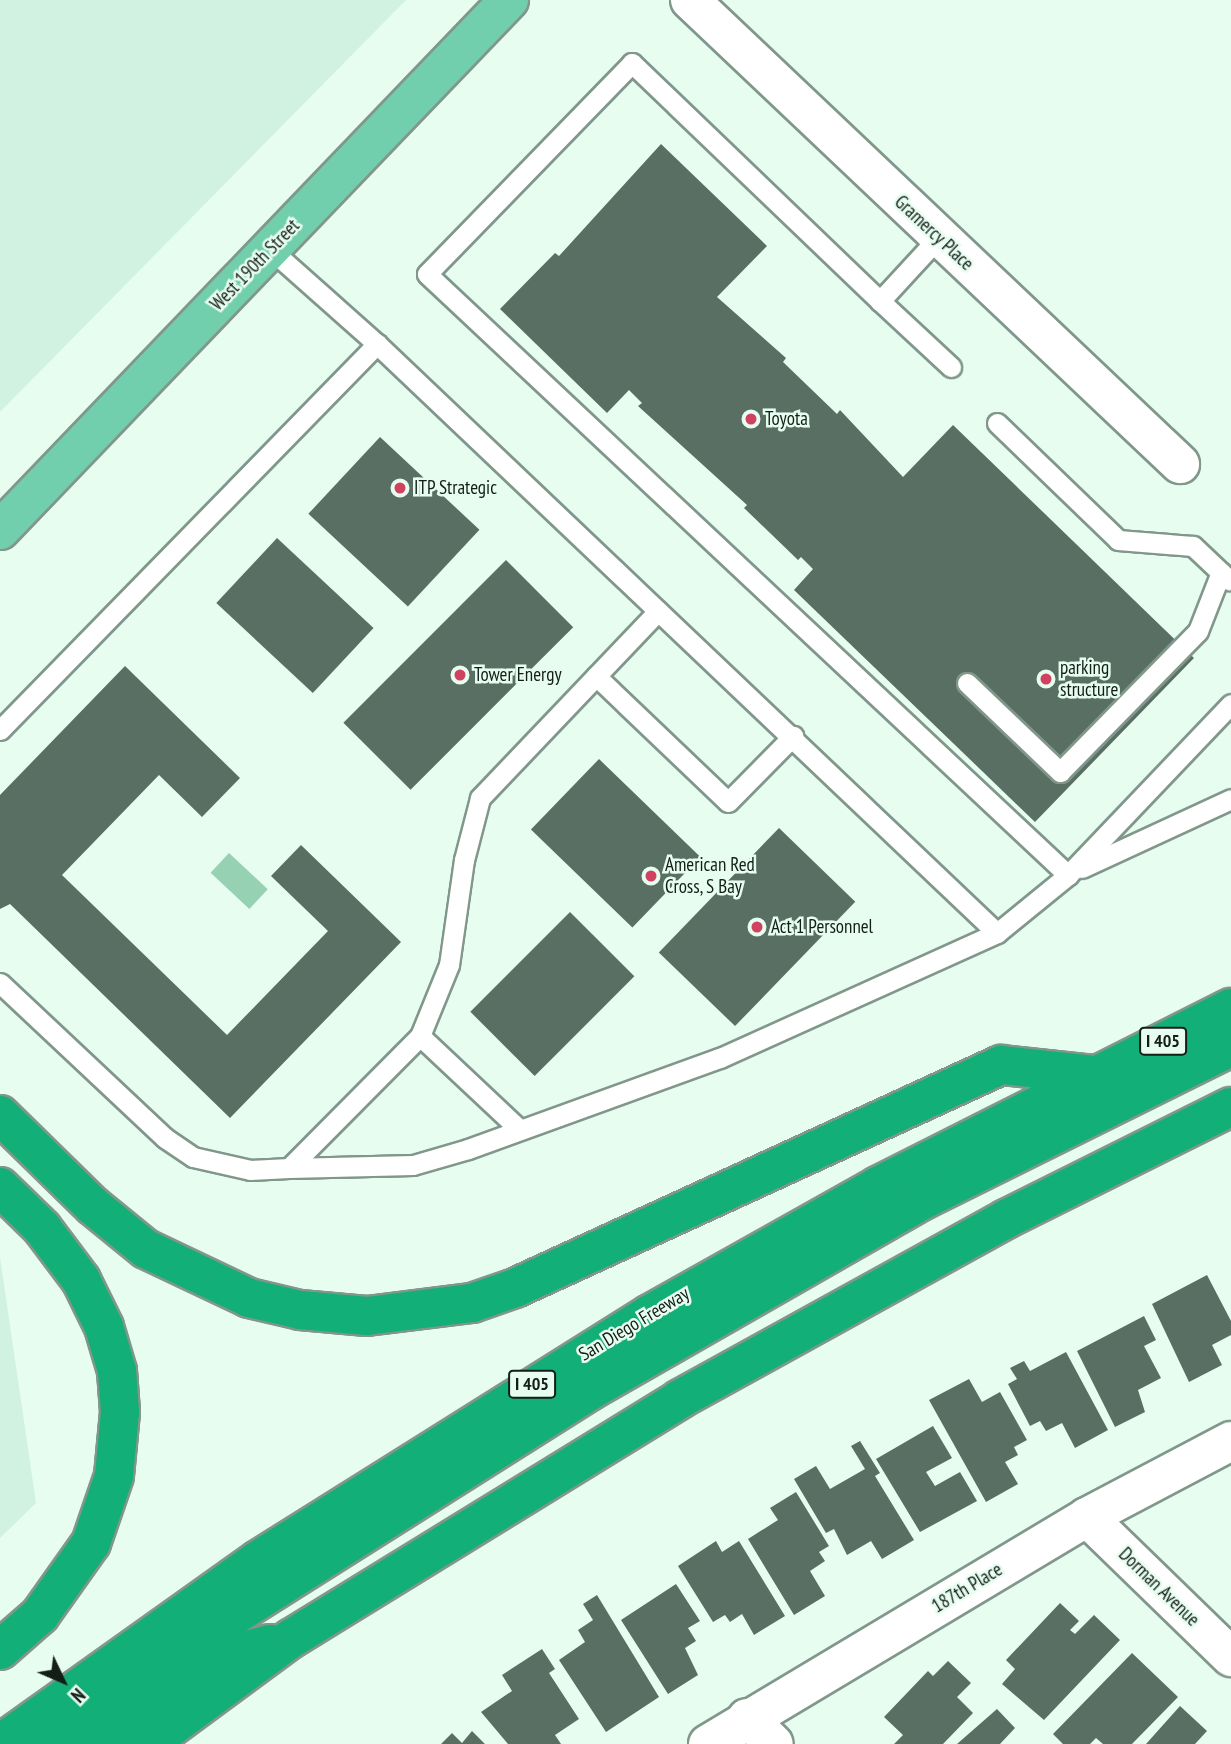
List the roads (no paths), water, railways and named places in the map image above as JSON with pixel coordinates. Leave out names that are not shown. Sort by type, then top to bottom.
[{"type":"highway","name":"San Diego Freeway","points":[[0,1744],[258,1560],[515,1395],[878,1185],[1231,1008]]},
{"type":"highway","points":[[53,1744],[183,1648],[591,1390],[923,1200],[1231,1047]]},
{"type":"highway","points":[[0,1115],[93,1206],[146,1249],[249,1298],[300,1310],[367,1316],[471,1303],[515,1288],[1001,1065],[1095,1074]]},
{"type":"highway","points":[[148,1744],[292,1638],[680,1398],[1006,1219],[1231,1107]]},
{"type":"highway","points":[[0,1187],[42,1228],[82,1280],[104,1327],[117,1371],[120,1412],[114,1476],[90,1543],[40,1615],[0,1650]]},
{"type":"highway","points":[[99,1744],[217,1658],[292,1638]]},
{"type":"main road","name":"West 190th Street","points":[[0,530],[509,0]]},
{"type":"street","name":"Gramercy Place","points":[[690,0],[1180,464]]},
{"type":"street","name":"187th Place","points":[[709,1744],[760,1731],[1087,1517],[1231,1441]]},
{"type":"street","name":"Dorman Avenue","points":[[1087,1517],[1231,1657]]},
{"type":"lane","points":[[951,368],[632,62],[427,274],[1068,874]]},
{"type":"lane","points":[[880,301],[939,238]]},
{"type":"lane","points":[[270,249],[377,344],[793,736],[997,933]]},
{"type":"lane","points":[[0,730],[377,344]]},
{"type":"lane","points":[[967,683],[1060,772],[1198,631],[1226,577],[1193,546],[1118,540],[997,423]]},
{"type":"lane","points":[[289,1168],[420,1036],[449,965],[464,860],[480,797],[658,611]]},
{"type":"lane","points":[[596,676],[728,802],[793,736]]},
{"type":"lane","points":[[0,983],[165,1138],[193,1157],[250,1170],[413,1165],[720,1058],[997,933],[1068,874],[1231,704]]},
{"type":"lane","points":[[1068,874],[1231,799]]},
{"type":"lane","points":[[420,1036],[519,1129]]},
{"type":"place","name":"Toyota","points":[[751,419]]},
{"type":"place","name":"ITP Strategic","points":[[400,488]]},
{"type":"place","name":"Tower Energy","points":[[460,675]]},
{"type":"place","name":"parking structure","points":[[1046,679]]},
{"type":"place","name":"American Red Cross, S Bay","points":[[651,876]]},
{"type":"place","name":"Act 1 Personnel","points":[[757,927]]}]
